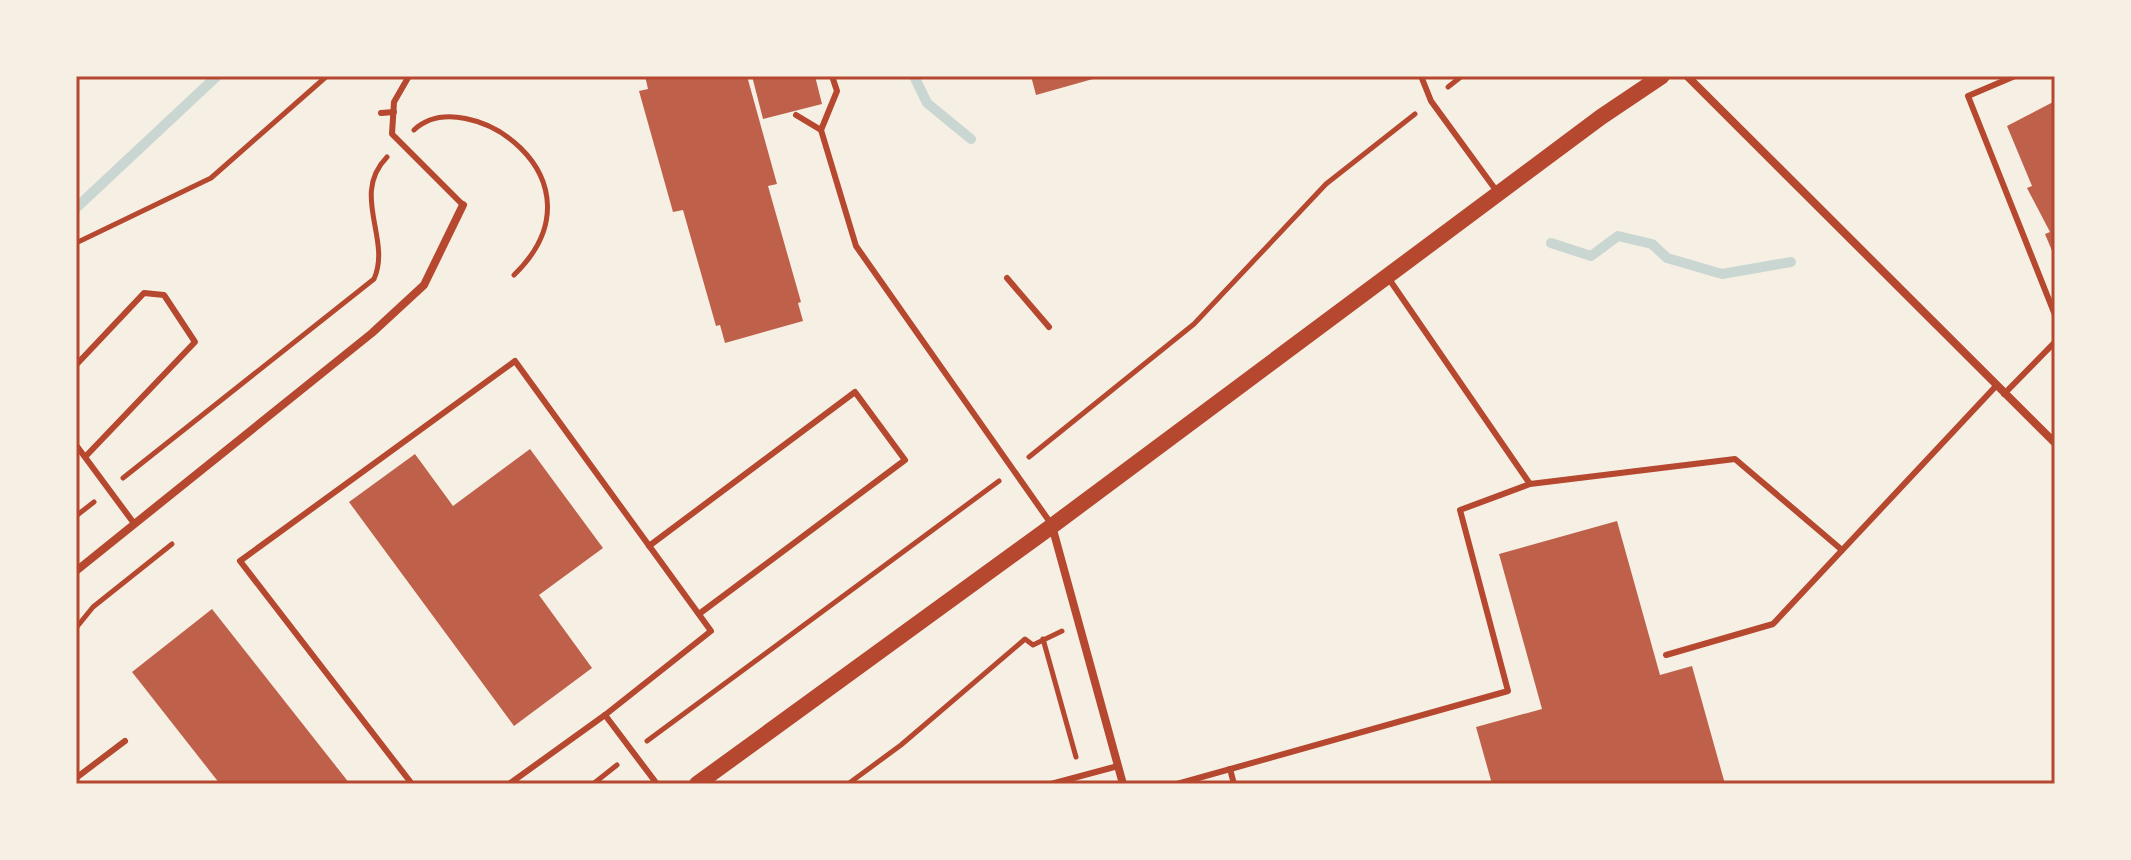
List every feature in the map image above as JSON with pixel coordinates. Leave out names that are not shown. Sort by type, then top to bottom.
[{"type":"main road","points":[[697,784],[1052,526],[1498,193],[1662,76]]},
{"type":"street","points":[[1687,76],[2055,443]]},
{"type":"street","points":[[76,571],[133,522],[372,333],[424,285],[463,205]]},
{"type":"street","points":[[1052,526],[1123,784]]},
{"type":"lane","points":[[409,76],[394,102],[392,134],[463,205]]},
{"type":"lane","points":[[832,76],[837,91],[821,130],[856,246],[1052,526]]},
{"type":"lane","points":[[1421,76],[1431,101],[1498,193]]},
{"type":"lane","points":[[2015,76],[1968,96],[2055,315]]},
{"type":"lane","points":[[381,113],[394,112]]},
{"type":"lane","points":[[796,115],[821,130]]},
{"type":"lane","points":[[1387,276],[1530,484]]},
{"type":"lane","points":[[1007,278],[1049,327]]},
{"type":"lane","points":[[76,365],[144,293],[164,295],[195,342],[86,456]]},
{"type":"lane","points":[[2004,394],[2055,342]]},
{"type":"lane","points":[[412,784],[240,561],[515,361],[711,631],[605,715],[509,784]]},
{"type":"lane","points":[[1666,655],[1773,624],[1996,386]]},
{"type":"lane","points":[[649,546],[855,392],[905,460],[699,614]]},
{"type":"lane","points":[[76,445],[133,522]]},
{"type":"lane","points":[[1177,784],[1508,691],[1460,510],[1530,484],[1735,459],[1842,550]]},
{"type":"lane","points":[[605,715],[657,784]]},
{"type":"lane","points":[[76,778],[125,741]]},
{"type":"lane","points":[[1051,784],[1118,766]]},
{"type":"lane","points":[[1230,769],[1234,784]]},
{"type":"path","points":[[76,243],[211,178],[327,76]]},
{"type":"path","points":[[1029,457],[1194,324],[1326,184],[1462,76]]},
{"type":"path","points":[[76,516],[374,279],[381,258],[370,207],[373,181],[383,160],[429,122],[467,118],[526,151],[545,180],[547,200],[538,241],[514,275]]},
{"type":"path","points":[[593,784],[995,484]]},
{"type":"path","points":[[76,628],[93,607],[172,544]]},
{"type":"path","points":[[848,784],[901,745],[1025,639],[1033,645],[1046,637],[1081,776]]},
{"type":"building","points":[[645,76],[747,76],[777,184],[768,186],[801,302],[798,303],[803,321],[725,343],[720,325],[716,326],[683,210],[673,212],[639,91],[648,89]]},
{"type":"building","points":[[752,76],[815,76],[822,104],[763,119]]},
{"type":"building","points":[[1031,76],[1100,76],[1100,77],[1036,95]]},
{"type":"building","points":[[2055,101],[2055,258],[2045,234],[2050,232],[2027,188],[2032,186],[2007,126]]},
{"type":"building","points":[[530,449],[603,548],[539,595],[592,668],[514,726],[349,502],[415,454],[453,506]]},
{"type":"building","points":[[1617,521],[1660,675],[1692,666],[1725,784],[1492,784],[1476,727],[1542,709],[1499,554]]},
{"type":"building","points":[[212,609],[350,784],[220,784],[132,672]]},
{"type":"waterway","points":[[76,208],[217,76]]},
{"type":"waterway","points":[[914,76],[927,103],[971,139]]},
{"type":"waterway","points":[[1551,243],[1591,256],[1618,236],[1652,244],[1667,258],[1722,274],[1791,262]]}]
